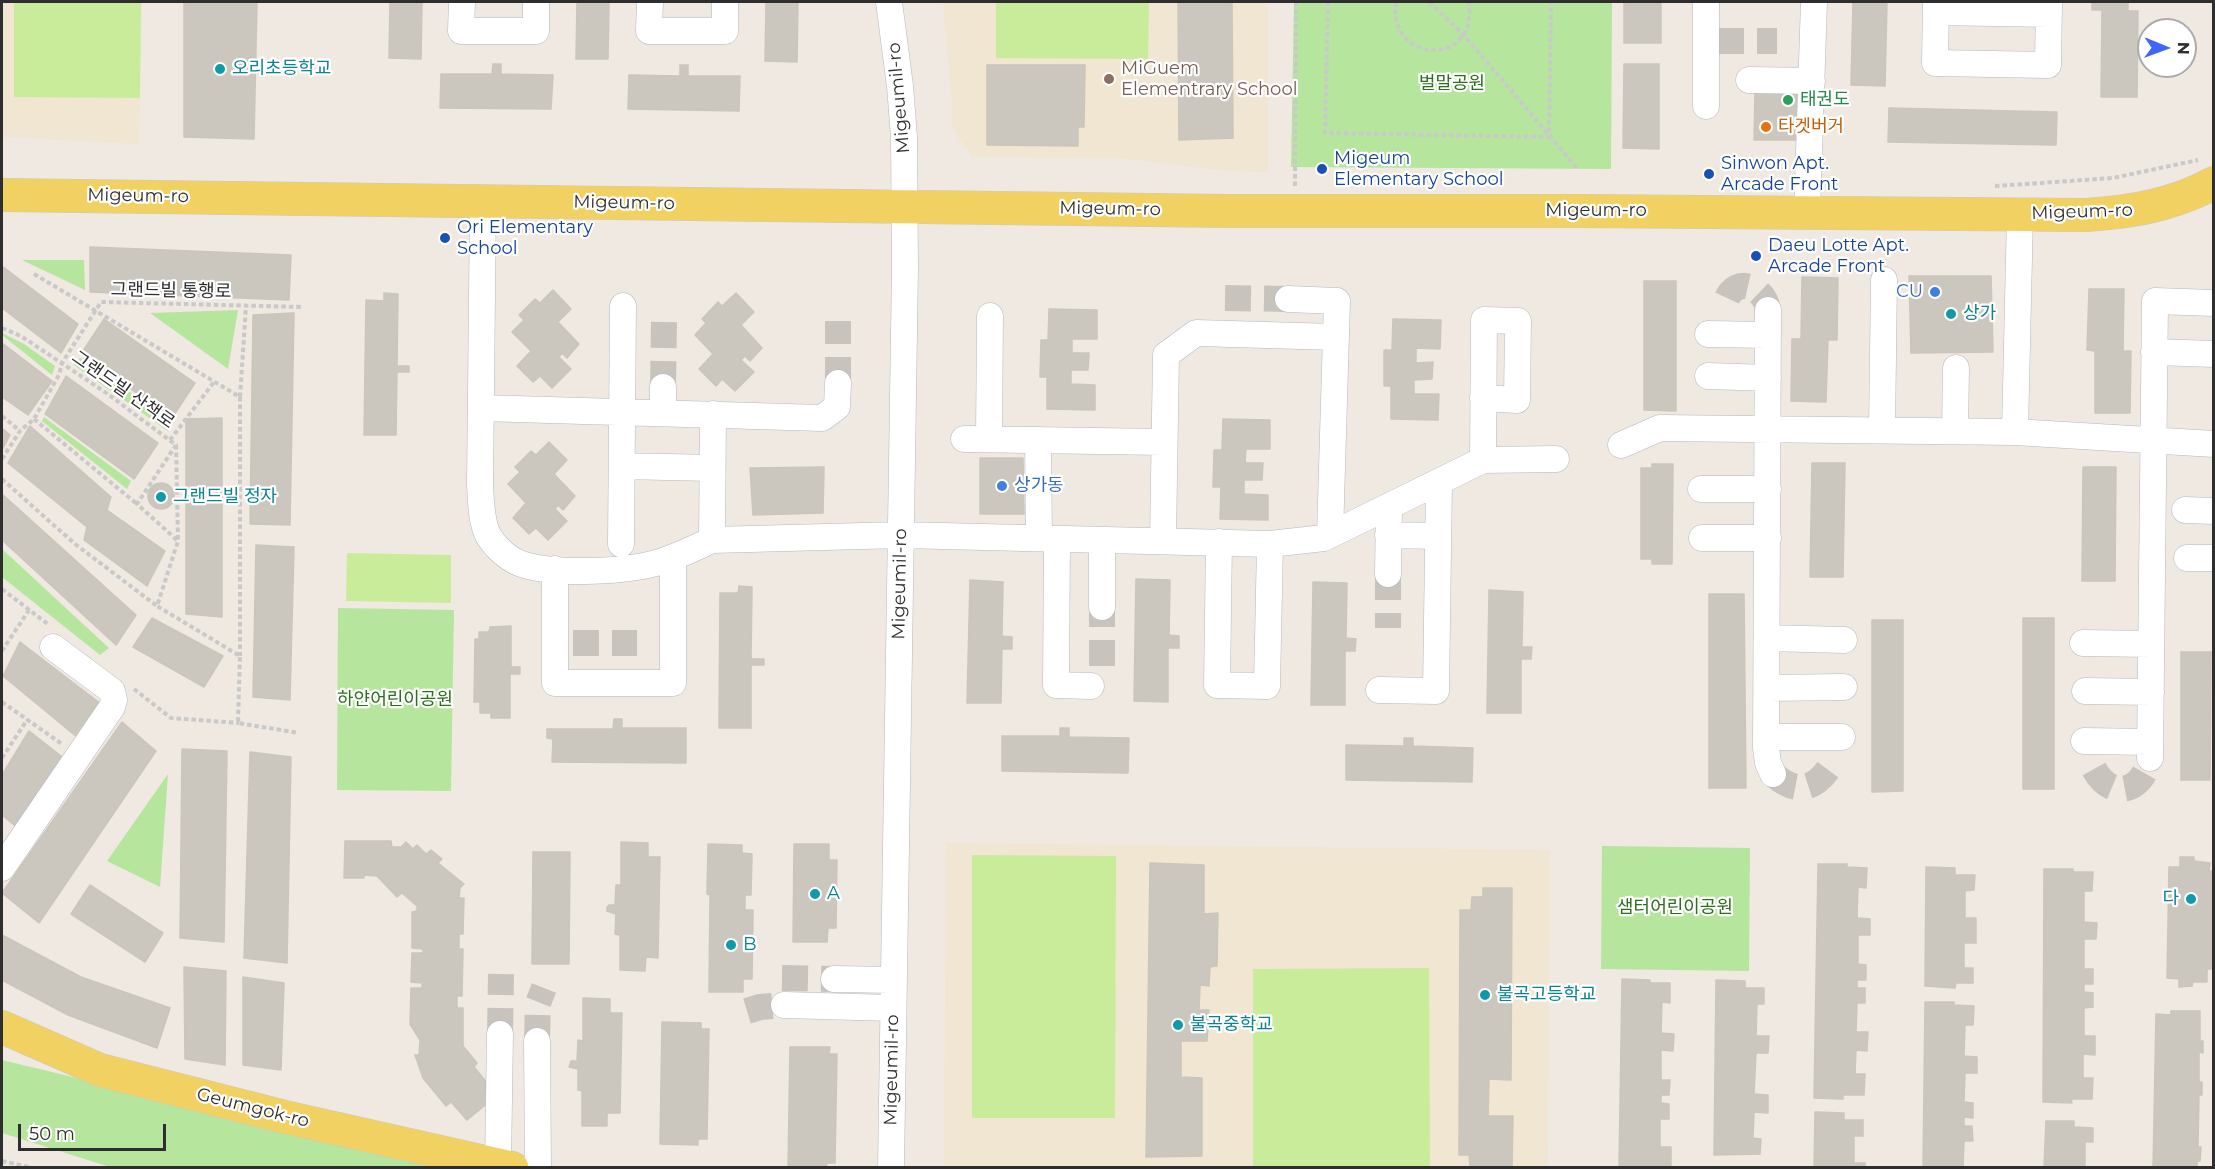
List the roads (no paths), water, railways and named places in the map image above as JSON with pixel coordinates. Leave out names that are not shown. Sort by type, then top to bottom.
[{"type":"main road","name":"Migeum-ro","points":[[2,195],[1227,211],[2086,215],[2147,209],[2194,194],[2208,171]]},
{"type":"main road","name":"Geumgok-ro","points":[[2,1027],[100,1070],[285,1117],[505,1166]]},
{"type":"street","points":[[462,2],[461,31],[536,31],[536,2]]},
{"type":"street","points":[[650,2],[649,31],[725,31],[725,2]]},
{"type":"street","name":"Migeumil-ro","points":[[889,2],[900,86],[904,137],[905,206],[891,1167]]},
{"type":"street","points":[[1706,2],[1712,41],[1706,106]]},
{"type":"street","points":[[1808,212],[1814,2]]},
{"type":"street","points":[[1936,7],[2049,8],[2048,65],[1935,63],[1936,7]]},
{"type":"street","points":[[1749,80],[1812,81]]},
{"type":"street","points":[[483,201],[480,485],[482,511],[487,534],[501,551],[518,562],[539,568],[610,569],[650,565],[712,540],[901,535],[1270,544],[1324,538],[1483,460],[1556,459]]},
{"type":"street","points":[[2015,432],[2020,214]]},
{"type":"street","points":[[1882,430],[1884,280]]},
{"type":"street","points":[[1288,299],[1337,301],[1330,535]]},
{"type":"street","points":[[2084,741],[2150,750],[2155,302],[2214,303]]},
{"type":"street","points":[[621,544],[623,306]]},
{"type":"street","points":[[989,440],[990,316]]},
{"type":"street","points":[[1708,334],[1768,322],[1766,737],[1768,764],[1773,774]]},
{"type":"street","points":[[1163,541],[1166,355],[1196,333],[1336,337]]},
{"type":"street","points":[[2154,352],[2214,354]]},
{"type":"street","points":[[1955,431],[1956,368]]},
{"type":"street","points":[[1708,376],[1768,378]]},
{"type":"street","points":[[481,408],[822,418],[837,407],[838,383]]},
{"type":"street","points":[[663,387],[663,413]]},
{"type":"street","points":[[1483,398],[1483,460]]},
{"type":"street","points":[[712,540],[713,414]]},
{"type":"street","points":[[1621,445],[1660,428],[2015,432],[2214,444]]},
{"type":"street","points":[[963,439],[1164,442]]},
{"type":"street","points":[[1038,440],[1048,538],[1056,685],[1091,686]]},
{"type":"street","points":[[622,466],[712,468]]},
{"type":"street","points":[[1379,690],[1436,691],[1439,482]]},
{"type":"street","points":[[1701,489],[1768,489]]},
{"type":"street","points":[[1388,574],[1389,506]]},
{"type":"street","points":[[2185,510],[2214,511]]},
{"type":"street","points":[[1388,535],[1438,536]]},
{"type":"street","points":[[1702,538],[1768,538]]},
{"type":"street","points":[[1102,540],[1102,607]]},
{"type":"street","points":[[1219,543],[1217,685],[1267,686],[1270,544]]},
{"type":"street","points":[[555,569],[564,643],[555,683],[673,683],[673,557]]},
{"type":"street","points":[[2187,558],[2214,558]]},
{"type":"street","points":[[1767,638],[1844,640]]},
{"type":"street","points":[[2,868],[112,707],[114,700],[112,691],[55,639]]},
{"type":"street","points":[[2083,643],[2151,644]]},
{"type":"street","points":[[1767,688],[1844,687]]},
{"type":"street","points":[[2085,691],[2151,692]]},
{"type":"street","points":[[1766,737],[1842,737]]},
{"type":"street","points":[[834,979],[893,980]]},
{"type":"street","points":[[784,1005],[893,1008]]},
{"type":"street","points":[[500,1034],[505,1166]]},
{"type":"street","points":[[537,1041],[538,1167]]},
{"type":"tunnel","points":[[1718,41],[1777,41]]},
{"type":"tunnel","points":[[1727,298],[1738,287],[1750,287],[1762,296],[1768,310]]},
{"type":"tunnel","points":[[1225,298],[1288,299]]},
{"type":"tunnel","points":[[838,321],[838,383]]},
{"type":"tunnel","points":[[663,387],[664,322]]},
{"type":"tunnel","points":[[1388,574],[1388,628]]},
{"type":"tunnel","points":[[1102,607],[1102,666]]},
{"type":"tunnel","points":[[573,643],[637,643]]},
{"type":"tunnel","points":[[2094,769],[2109,786],[2118,789],[2126,788],[2134,785],[2141,778],[2150,758]]},
{"type":"tunnel","points":[[1773,774],[1788,784],[1803,787],[1817,781],[1830,767]]},
{"type":"tunnel","points":[[500,1034],[501,974]]},
{"type":"tunnel","points":[[782,978],[834,979]]},
{"type":"tunnel","points":[[537,1041],[538,1003],[544,988]]},
{"type":"tunnel","points":[[747,1011],[760,1007],[784,1005]]},
{"type":"place","name":"오리초등학교","points":[[220,69]]},
{"type":"place","name":"MiGuem Elementrary School","points":[[1109,79]]},
{"type":"place","name":"태권도","points":[[1788,100]]},
{"type":"place","name":"타겟버거","points":[[1766,127]]},
{"type":"place","name":"Migeum Elementary School","points":[[1322,169]]},
{"type":"place","name":"Sinwon Apt. Arcade Front","points":[[1709,174]]},
{"type":"place","name":"Ori Elementary School","points":[[445,238]]},
{"type":"place","name":"Daeu Lotte Apt. Arcade Front","points":[[1756,256]]},
{"type":"place","name":"CU","points":[[1935,292]]},
{"type":"place","name":"상가","points":[[1951,314]]},
{"type":"place","name":"상가동","points":[[1002,486]]},
{"type":"place","name":"그랜드빌 정자","points":[[161,497]]},
{"type":"place","name":"A","points":[[815,894]]},
{"type":"place","name":"다","points":[[2191,899]]},
{"type":"place","name":"B","points":[[731,945]]},
{"type":"place","name":"불곡고등학교","points":[[1485,995]]},
{"type":"place","name":"불곡중학교","points":[[1178,1025]]},
{"type":"park label","name":"벌말공원","points":[[1452,84]]},
{"type":"park label","name":"하얀어린이공원","points":[[395,700]]},
{"type":"park label","name":"샘터어린이공원","points":[[1675,908]]}]
